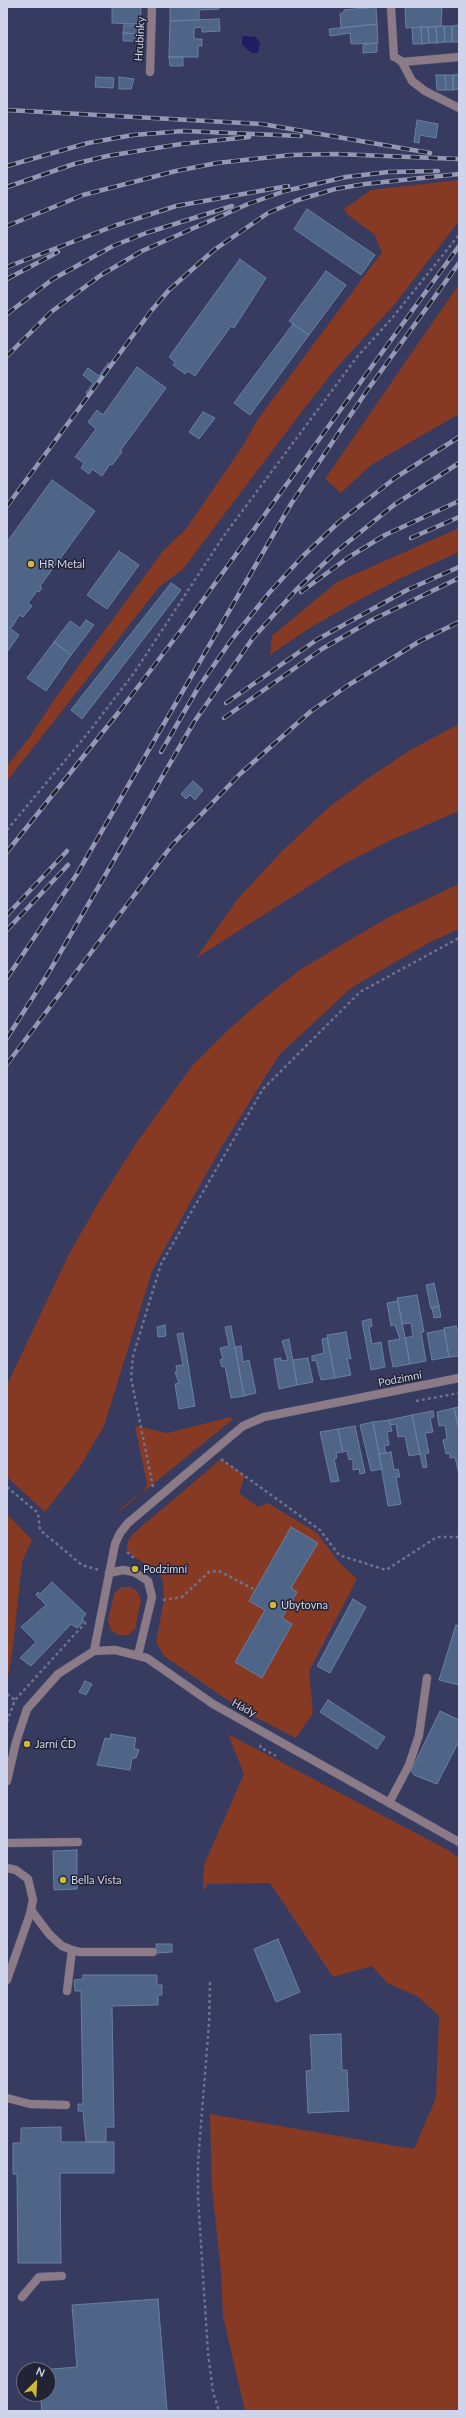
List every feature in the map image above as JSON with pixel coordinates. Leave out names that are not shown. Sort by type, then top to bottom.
[{"type":"street","name":"Hrubinky","points":[[150,72],[152,7]]},
{"type":"street","points":[[392,7],[394,57],[402,62],[412,81],[425,91],[459,108]]},
{"type":"street","points":[[402,62],[459,58]]},
{"type":"street","name":"Podzimní","points":[[94,1651],[115,1544],[128,1523],[253,1420],[459,1378]]},
{"type":"street","points":[[109,1573],[123,1570],[134,1572],[148,1581],[152,1597],[138,1655]]},
{"type":"street","name":"Hády","points":[[7,1781],[16,1742],[27,1709],[58,1674],[94,1651],[115,1650],[147,1658],[213,1704],[459,1842]]},
{"type":"street","points":[[389,1803],[409,1765],[419,1735],[426,1678]]},
{"type":"street","points":[[7,1843],[78,1842]]},
{"type":"street","points":[[7,1868],[16,1870],[28,1879],[33,1894],[31,1910],[7,1980]]},
{"type":"street","points":[[31,1910],[52,1938],[72,1950],[80,1952],[152,1952]]},
{"type":"street","points":[[67,1991],[72,1950]]},
{"type":"street","points":[[7,2098],[30,2104],[66,2105]]},
{"type":"street","points":[[22,2297],[39,2277],[62,2276]]},
{"type":"path","points":[[7,830],[88,734],[134,673],[223,538],[357,357],[393,317],[459,235]]},
{"type":"path","points":[[160,1484],[154,1489],[131,1378],[133,1356],[161,1264],[263,1088],[360,992],[459,938]]},
{"type":"path","points":[[412,1402],[459,1393]]},
{"type":"path","points":[[212,1453],[320,1530],[339,1555],[386,1570],[437,1537],[459,1537]]},
{"type":"path","points":[[215,1464],[226,1454]]},
{"type":"path","points":[[7,1487],[38,1513],[40,1530],[82,1565]]},
{"type":"path","points":[[125,1549],[128,1554],[140,1562]]},
{"type":"path","points":[[97,1578],[100,1563]]},
{"type":"path","points":[[163,1600],[182,1597],[209,1572],[219,1571],[255,1590]]},
{"type":"path","points":[[161,1607],[163,1594]]},
{"type":"path","points":[[7,1722],[15,1700],[88,1620]]},
{"type":"path","points":[[7,1694],[15,1700]]},
{"type":"path","points":[[266,1734],[260,1747],[281,1758]]},
{"type":"path","points":[[210,1982],[210,2024],[198,2162],[198,2197],[209,2360],[213,2392],[219,2411]]},
{"type":"shaded area","points":[[242,37],[256,37],[260,43],[258,53],[252,53],[242,45]]},
{"type":"shaded area","points":[[459,180],[459,221],[394,305],[337,367],[306,406],[183,569],[159,587],[7,781],[7,766],[29,738],[56,697],[162,552],[186,529],[242,447],[258,419],[382,252],[374,234],[348,215],[344,209],[371,190]]},
{"type":"shaded area","points":[[459,284],[459,414],[371,465],[341,493],[325,479]]},
{"type":"shaded area","points":[[459,528],[459,552],[401,578],[357,601],[311,627],[270,655],[272,636],[337,582]]},
{"type":"shaded area","points":[[459,724],[459,811],[389,841],[342,865],[196,958],[237,900],[280,853],[328,808],[367,779],[412,749]]},
{"type":"shaded area","points":[[459,884],[459,929],[428,943],[351,988],[279,1055],[219,1151],[152,1271],[104,1426],[79,1468],[45,1512],[7,1477],[7,1385],[69,1254],[100,1200],[137,1142],[192,1066],[228,1030],[262,1000],[301,969],[348,941],[389,917]]},
{"type":"shaded area","points":[[231,1417],[232,1420],[115,1515],[126,1504],[144,1491],[147,1484],[135,1426],[167,1433]]},
{"type":"shaded area","points":[[221,1459],[245,1476],[239,1493],[258,1507],[268,1503],[317,1533],[338,1561],[357,1579],[309,1671],[313,1713],[296,1738],[242,1710],[164,1656],[156,1642],[164,1600],[163,1580],[158,1573],[129,1553],[127,1549],[128,1541],[134,1533]],"holes":[[[291,1527],[318,1543],[291,1588],[297,1592],[282,1618],[292,1624],[262,1678],[235,1662],[265,1610],[249,1600]]]},
{"type":"shaded area","points":[[7,1514],[32,1540],[22,1562],[12,1655],[7,1682]]},
{"type":"shaded area","points":[[121,1587],[130,1587],[137,1591],[141,1600],[135,1629],[128,1635],[118,1635],[111,1630],[108,1621],[114,1594]]},
{"type":"shaded area","points":[[228,1734],[448,1850],[459,1858],[459,2411],[245,2411],[223,2316],[221,2272],[212,2188],[210,2114],[414,2149],[436,2098],[439,2016],[417,1996],[387,1983],[372,1966],[333,1977],[270,1883],[208,1884],[203,1891],[204,1865],[244,1774]]},
{"type":"building","points":[[112,7],[141,7],[140,24],[112,23]]},
{"type":"building","points":[[170,7],[219,7],[219,9],[199,10],[199,20],[170,21]]},
{"type":"building","points":[[376,7],[377,24],[341,28],[340,14],[344,12],[344,10]]},
{"type":"building","points":[[405,7],[442,7],[441,26],[406,28]]},
{"type":"building","points":[[219,19],[220,31],[202,32],[202,27],[194,28],[194,39],[202,39],[202,46],[198,46],[198,57],[169,57],[170,21]]},
{"type":"building","points":[[377,24],[378,43],[351,44],[350,33],[330,36],[329,29]]},
{"type":"building","points":[[124,25],[140,25],[140,34],[123,33]]},
{"type":"building","points":[[459,25],[459,42],[452,42],[452,26]]},
{"type":"building","points":[[444,26],[445,42],[437,43],[436,27]]},
{"type":"building","points":[[444,26],[452,26],[452,42],[445,42]]},
{"type":"building","points":[[421,27],[422,44],[413,44],[412,28]]},
{"type":"building","points":[[421,27],[428,27],[429,43],[422,44]]},
{"type":"building","points":[[428,27],[436,27],[437,43],[429,43]]},
{"type":"building","points":[[123,33],[140,34],[140,41],[123,41]]},
{"type":"building","points":[[377,43],[377,52],[363,53],[363,45]]},
{"type":"building","points":[[169,57],[183,57],[183,66],[170,66]]},
{"type":"building","points":[[459,74],[459,89],[453,90],[453,75]]},
{"type":"building","points":[[436,75],[445,75],[446,90],[437,90]]},
{"type":"building","points":[[445,75],[453,75],[453,90],[446,90]]},
{"type":"building","points":[[96,77],[114,78],[113,88],[95,87]]},
{"type":"building","points":[[119,77],[134,79],[131,89],[119,89]]},
{"type":"building","points":[[417,120],[438,124],[436,138],[420,135],[419,143],[414,142]]},
{"type":"building","points":[[307,209],[375,255],[361,275],[294,229]]},
{"type":"building","points":[[240,259],[266,278],[234,328],[231,326],[195,376],[188,371],[185,374],[173,365],[175,362],[169,357]]},
{"type":"building","points":[[326,271],[346,285],[309,335],[289,321]]},
{"type":"building","points":[[293,324],[309,335],[250,415],[234,403]]},
{"type":"building","points":[[108,363],[112,366],[90,396],[86,393],[93,383],[83,375],[88,368],[99,376]]},
{"type":"building","points":[[137,367],[166,388],[120,451],[122,452],[112,465],[110,464],[102,476],[92,469],[89,474],[81,468],[84,463],[75,457],[96,429],[88,422],[97,410],[103,415]]},
{"type":"building","points":[[203,412],[215,418],[199,439],[189,432]]},
{"type":"building","name":"HR Metal","points":[[52,480],[95,511],[40,586],[42,588],[39,592],[37,591],[28,603],[32,606],[23,617],[19,615],[12,627],[11,626],[10,628],[19,635],[7,652],[7,542]]},
{"type":"building","points":[[119,551],[139,565],[107,609],[87,595]]},
{"type":"building","points":[[171,583],[181,590],[82,719],[71,710]]},
{"type":"building","points":[[86,620],[94,625],[71,655],[54,642],[70,621],[80,628]]},
{"type":"building","points":[[54,642],[71,655],[46,691],[27,678]]},
{"type":"building","points":[[193,781],[203,790],[195,800],[190,795],[186,799],[181,794]]},
{"type":"building","points":[[434,1283],[439,1306],[431,1309],[426,1285]]},
{"type":"building","points":[[417,1295],[424,1332],[421,1332],[426,1361],[410,1364],[405,1338],[413,1336],[411,1323],[402,1324],[397,1298]]},
{"type":"building","points":[[398,1301],[410,1364],[393,1367],[388,1341],[400,1339],[395,1325],[391,1326],[387,1303]]},
{"type":"building","points":[[439,1306],[441,1317],[434,1318],[432,1308]]},
{"type":"building","points":[[371,1319],[372,1326],[369,1327],[372,1344],[381,1342],[385,1367],[371,1370],[362,1321]]},
{"type":"building","points":[[165,1325],[166,1336],[158,1337],[157,1327]]},
{"type":"building","points":[[231,1326],[244,1396],[231,1398],[225,1366],[222,1367],[220,1360],[223,1359],[220,1348],[229,1346],[225,1327]]},
{"type":"building","points":[[456,1326],[457,1329],[459,1328],[459,1356],[449,1357],[444,1328]]},
{"type":"building","points":[[444,1330],[449,1357],[432,1360],[427,1333]]},
{"type":"building","points":[[346,1332],[351,1359],[347,1358],[351,1375],[335,1378],[327,1335]]},
{"type":"building","points":[[183,1333],[195,1406],[179,1409],[175,1384],[179,1383],[175,1372],[177,1372],[176,1366],[183,1365],[177,1334]]},
{"type":"building","points":[[327,1338],[335,1378],[321,1380],[316,1360],[312,1361],[312,1356],[324,1353],[322,1339]]},
{"type":"building","points":[[289,1339],[297,1385],[279,1389],[274,1359],[281,1358],[281,1361],[288,1360],[282,1341]]},
{"type":"building","points":[[241,1346],[243,1362],[249,1360],[256,1393],[244,1396],[235,1347]]},
{"type":"building","points":[[308,1358],[313,1382],[297,1385],[293,1360]]},
{"type":"building","points":[[459,1407],[459,1430],[454,1408]]},
{"type":"building","points":[[454,1408],[459,1430],[459,1474],[455,1457],[450,1458],[450,1453],[446,1454],[443,1440],[447,1439],[445,1425],[439,1426],[437,1412]]},
{"type":"building","points":[[433,1411],[434,1417],[430,1418],[433,1432],[425,1433],[429,1453],[425,1454],[427,1467],[423,1468],[412,1415]]},
{"type":"building","points":[[412,1415],[420,1454],[409,1456],[405,1436],[398,1437],[396,1424],[391,1425],[389,1420]]},
{"type":"building","points":[[389,1420],[392,1431],[387,1432],[389,1445],[384,1446],[386,1453],[379,1454],[373,1422]]},
{"type":"building","points":[[373,1422],[382,1469],[371,1471],[360,1425]]},
{"type":"building","points":[[355,1426],[365,1473],[360,1474],[359,1469],[353,1470],[353,1459],[349,1460],[347,1451],[343,1452],[338,1429]]},
{"type":"building","points":[[338,1429],[343,1452],[336,1453],[337,1458],[334,1459],[339,1481],[331,1482],[320,1432]]},
{"type":"building","points":[[391,1452],[394,1470],[398,1469],[400,1477],[396,1477],[401,1504],[388,1506],[379,1454]]},
{"type":"building","name":"Ubytovna","points":[[291,1527],[318,1543],[291,1588],[297,1592],[282,1618],[292,1624],[262,1678],[235,1662],[265,1610],[249,1601]]},
{"type":"building","points":[[52,1582],[86,1614],[82,1619],[84,1621],[77,1628],[71,1624],[31,1666],[20,1658],[36,1642],[21,1627],[46,1605],[36,1595],[38,1592],[40,1594]]},
{"type":"building","points":[[353,1599],[366,1607],[330,1673],[317,1666]]},
{"type":"building","points":[[456,1625],[459,1626],[459,1685],[439,1680]]},
{"type":"building","points":[[85,1681],[92,1684],[86,1695],[79,1692]]},
{"type":"building","points":[[328,1700],[385,1737],[377,1749],[320,1712]]},
{"type":"building","points":[[440,1711],[459,1720],[459,1741],[437,1784],[414,1775],[411,1771]]},
{"type":"building","points":[[111,1734],[136,1738],[134,1748],[139,1750],[136,1758],[132,1758],[130,1770],[97,1765],[105,1738],[110,1739]]},
{"type":"building","points":[[77,1850],[77,1889],[54,1890],[53,1851]]},
{"type":"building","points":[[278,1939],[300,1992],[276,2002],[254,1949]]},
{"type":"building","points":[[156,1944],[172,1944],[172,1952],[157,1953]]},
{"type":"building","points":[[83,1975],[157,1975],[157,1985],[162,1985],[162,1995],[158,1995],[158,2005],[112,2006],[114,2127],[106,2127],[106,2142],[86,2142],[83,2111],[78,2111],[78,2104],[83,2104],[81,1991],[75,1991],[74,1980],[83,1979]]},
{"type":"building","points":[[341,2034],[342,2070],[347,2070],[349,2111],[308,2113],[306,2071],[312,2070],[310,2035]]},
{"type":"building","points":[[61,2127],[61,2142],[114,2142],[114,2173],[60,2173],[61,2263],[18,2263],[17,2174],[13,2174],[13,2143],[21,2143],[21,2128]]},
{"type":"building","points":[[158,2299],[167,2411],[38,2411],[42,2410],[41,2402],[56,2402],[56,2369],[77,2367],[72,2305]]},
{"type":"railway","points":[[7,110],[262,124],[430,153]]},
{"type":"railway","points":[[7,166],[88,143],[133,135],[184,131],[301,136]]},
{"type":"railway","points":[[7,187],[74,164],[107,156],[181,144],[249,137]]},
{"type":"railway","points":[[7,226],[83,195],[176,171],[217,163],[291,155],[336,154],[459,159]]},
{"type":"railway","points":[[7,356],[51,312],[101,275],[142,251],[248,204],[285,191],[346,177],[388,172],[438,171]]},
{"type":"railway","points":[[7,506],[151,311],[169,290],[214,250],[268,213],[298,200],[335,189],[365,184],[459,174]]},
{"type":"railway","points":[[7,267],[114,226],[176,206],[288,186]]},
{"type":"railway","points":[[7,314],[53,279],[113,246],[146,233],[232,206]]},
{"type":"railway","points":[[7,852],[118,713],[182,629],[459,246]]},
{"type":"railway","points":[[7,279],[58,252]]},
{"type":"railway","points":[[7,978],[77,874],[291,504],[366,392],[459,263]]},
{"type":"railway","points":[[161,752],[198,688],[232,639],[269,593],[302,557],[339,522],[395,478],[459,437]]},
{"type":"railway","points":[[7,1038],[49,972],[194,722],[253,638],[296,590],[337,551],[394,505],[459,463]]},
{"type":"railway","points":[[301,592],[349,557],[385,535],[459,501]]},
{"type":"railway","points":[[411,538],[459,517]]},
{"type":"railway","points":[[226,703],[318,639],[407,590],[459,567]]},
{"type":"railway","points":[[224,718],[322,649],[372,620],[459,578]]},
{"type":"railway","points":[[7,1064],[172,845],[240,774],[310,712],[347,686],[420,641],[459,622]]},
{"type":"railway","points":[[7,915],[67,851]]},
{"type":"railway","points":[[7,930],[68,865]]},
{"type":"place","name":"HR Metal","points":[[31,564]]},
{"type":"place","name":"Podzimní","points":[[135,1569]]},
{"type":"place","name":"Ubytovna","points":[[273,1605]]},
{"type":"place","name":"Jarní ČD","points":[[27,1744]]},
{"type":"place","name":"Bella Vista","points":[[63,1880]]}]
